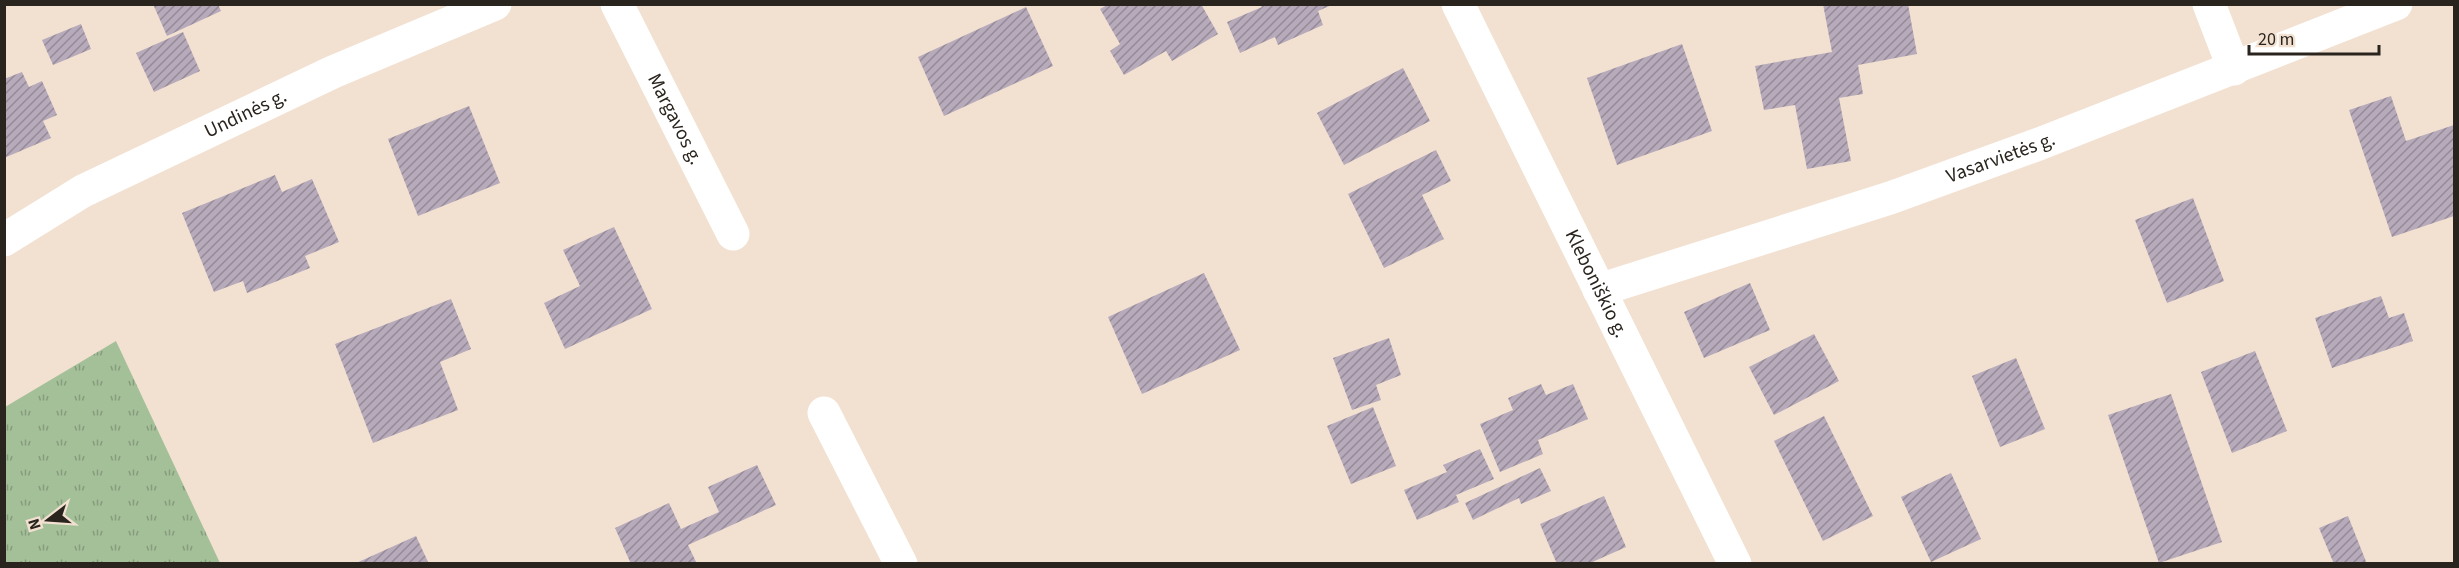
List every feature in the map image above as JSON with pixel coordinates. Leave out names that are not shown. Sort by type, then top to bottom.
[{"type":"street","name":"Undinės g.","points":[[4,240],[83,191],[333,72],[495,4]]},
{"type":"street","name":"Margavos g.","points":[[616,4],[733,234]]},
{"type":"street","name":"Kleboniškio g.","points":[[1458,4],[1599,290],[1727,561]]},
{"type":"street","points":[[2209,4],[2234,69]]},
{"type":"street","name":"Vasarvietės g.","points":[[1599,290],[1890,198],[2234,69],[2396,4]]},
{"type":"street","points":[[824,413],[901,564]]},
{"type":"green space","points":[[116,341],[220,563],[5,563],[5,407]]},
{"type":"building","points":[[153,4],[218,4],[221,11],[167,36]]},
{"type":"building","points":[[1109,4],[1201,4],[1218,34],[1172,61],[1166,51],[1124,75],[1110,51],[1120,44],[1100,9]]},
{"type":"building","points":[[1260,4],[1334,4],[1318,11],[1323,25],[1278,45],[1275,37],[1240,53],[1227,22],[1262,7]]},
{"type":"building","points":[[1823,4],[1908,4],[1917,54],[1858,65],[1863,94],[1839,98],[1851,161],[1807,169],[1795,105],[1764,110],[1755,66],[1832,52]]},
{"type":"building","points":[[1026,7],[1053,66],[944,116],[918,57]]},
{"type":"building","points":[[81,24],[91,49],[53,65],[42,40]]},
{"type":"building","points":[[183,32],[200,71],[154,92],[136,53]]},
{"type":"building","points":[[1682,44],[1712,131],[1617,165],[1587,78]]},
{"type":"building","points":[[1403,68],[1430,121],[1344,165],[1317,113]]},
{"type":"building","points":[[22,72],[29,87],[42,81],[57,115],[43,121],[51,138],[4,158],[4,79]]},
{"type":"building","points":[[2391,96],[2406,141],[2454,125],[2454,216],[2392,237],[2349,110]]},
{"type":"building","points":[[469,106],[500,183],[418,216],[388,139]]},
{"type":"building","points":[[1436,150],[1451,181],[1422,195],[1444,239],[1384,268],[1348,194]]},
{"type":"building","points":[[275,175],[282,192],[312,179],[339,242],[305,256],[310,268],[247,293],[243,281],[214,292],[182,213]]},
{"type":"building","points":[[2193,198],[2224,281],[2167,303],[2135,220]]},
{"type":"building","points":[[614,227],[652,309],[565,349],[544,303],[580,286],[563,250]]},
{"type":"building","points":[[1204,273],[1240,350],[1142,394],[1108,317]]},
{"type":"building","points":[[1750,283],[1770,330],[1704,358],[1684,312]]},
{"type":"building","points":[[2381,296],[2389,318],[2404,313],[2413,341],[2332,368],[2315,318]]},
{"type":"building","points":[[451,299],[471,349],[440,362],[458,410],[373,443],[335,344]]},
{"type":"building","points":[[1814,334],[1839,381],[1774,415],[1749,367]]},
{"type":"building","points":[[1389,338],[1401,375],[1376,385],[1381,400],[1352,410],[1333,358]]},
{"type":"building","points":[[2255,351],[2287,431],[2232,453],[2201,372]]},
{"type":"building","points":[[2016,358],[2045,429],[2000,447],[1972,376]]},
{"type":"building","points":[[1541,384],[1546,395],[1573,384],[1588,419],[1538,440],[1543,454],[1500,472],[1480,424],[1513,410],[1508,398]]},
{"type":"building","points":[[2171,394],[2222,542],[2159,563],[2108,415]]},
{"type":"building","points":[[1373,407],[1396,466],[1351,484],[1327,426]]},
{"type":"building","points":[[1824,416],[1873,516],[1823,541],[1774,441]]},
{"type":"building","points":[[1480,449],[1494,479],[1456,495],[1459,502],[1417,520],[1404,490],[1447,472],[1443,465]]},
{"type":"building","points":[[757,465],[776,505],[688,545],[697,564],[631,564],[615,528],[669,503],[681,529],[719,512],[708,487]]},
{"type":"building","points":[[1540,468],[1551,491],[1521,504],[1519,498],[1473,520],[1465,503]]},
{"type":"building","points":[[1951,473],[1981,539],[1931,562],[1901,497]]},
{"type":"building","points":[[1604,496],[1626,547],[1588,564],[1557,564],[1540,524]]},
{"type":"building","points":[[2348,516],[2367,564],[2334,564],[2319,528]]},
{"type":"building","points":[[416,536],[429,564],[354,564]]}]
